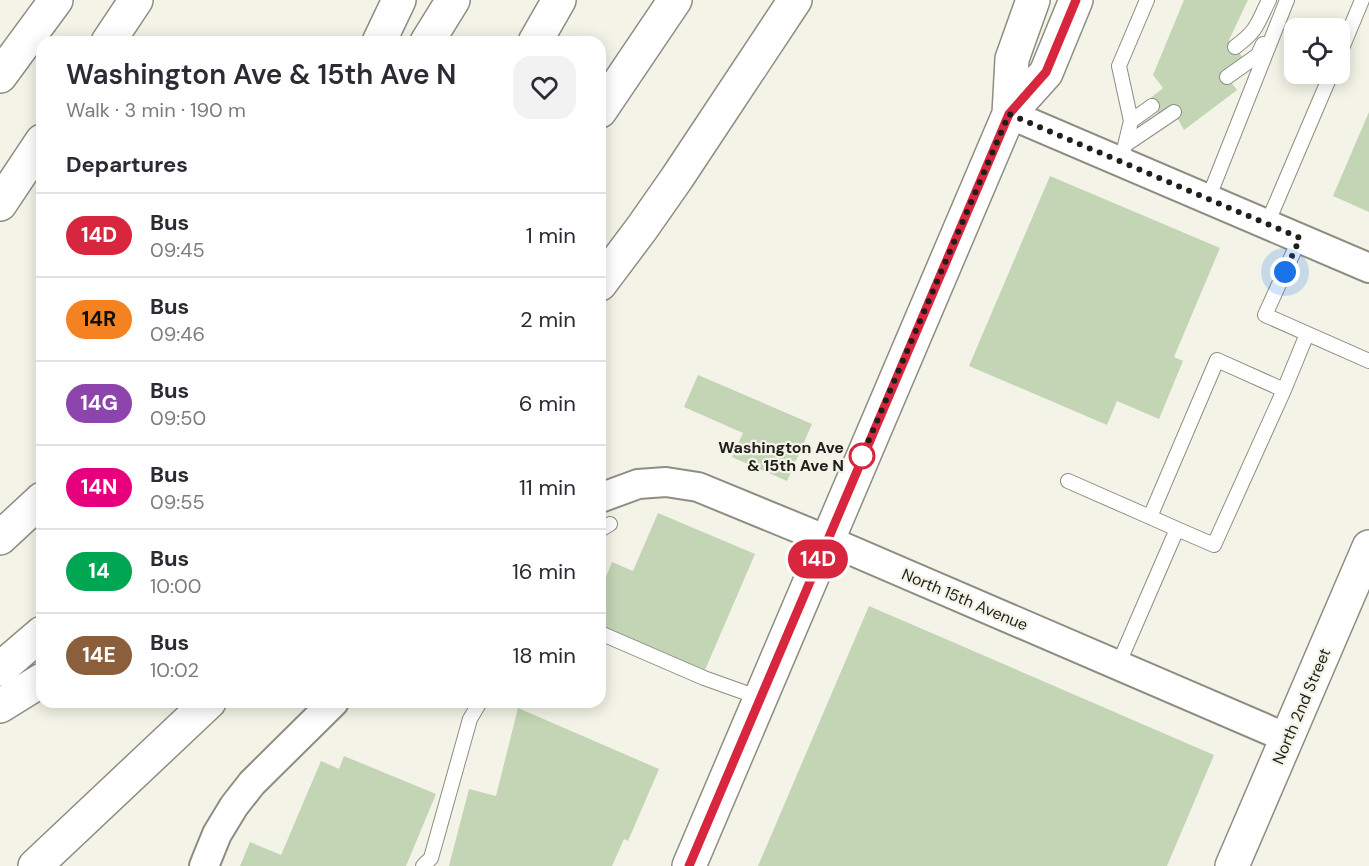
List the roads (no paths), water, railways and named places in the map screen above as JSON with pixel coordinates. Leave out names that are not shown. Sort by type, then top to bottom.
[{"type":"main road","points":[[0,76],[56,0]]},
{"type":"main road","points":[[112,36],[136,0]]},
{"type":"main road","points":[[381,36],[399,0]]},
{"type":"main road","points":[[431,36],[453,0]]},
{"type":"main road","points":[[539,36],[559,0]]},
{"type":"main road","points":[[606,102],[675,0]]},
{"type":"main road","points":[[606,276],[677,178],[795,0]]},
{"type":"main road","points":[[1009,114],[1012,59],[1033,0]]},
{"type":"main road","points":[[688,866],[1009,114],[1046,72],[1076,0]]},
{"type":"main road","points":[[0,204],[36,150]]},
{"type":"main road","points":[[0,538],[36,505]]},
{"type":"main road","name":"North 2nd Street","points":[[1232,866],[1369,547]]},
{"type":"main road","points":[[0,669],[36,638]]},
{"type":"main road","points":[[0,706],[36,684]]},
{"type":"main road","points":[[35,866],[203,708]]},
{"type":"main road","points":[[66,866],[221,708]]},
{"type":"street","points":[[1009,114],[1123,154],[1208,199],[1369,268]]},
{"type":"street","name":"North 15th Avenue","points":[[606,514],[638,484],[666,482],[698,487],[827,540],[1287,738]]},
{"type":"street","points":[[204,866],[217,834],[246,790],[328,708]]},
{"type":"lane","points":[[1123,154],[1131,121],[1119,66],[1147,0]]},
{"type":"lane","points":[[1235,47],[1258,25],[1269,0]]},
{"type":"lane","points":[[1227,77],[1258,55],[1280,0]]},
{"type":"lane","points":[[1208,199],[1287,0]]},
{"type":"lane","points":[[1350,29],[1362,0]]},
{"type":"lane","points":[[1267,224],[1327,84]]},
{"type":"lane","points":[[1131,121],[1152,106]]},
{"type":"lane","points":[[1123,154],[1174,112]]},
{"type":"lane","points":[[1300,238],[1265,315],[1369,360]]},
{"type":"lane","points":[[1068,481],[1214,545],[1284,390],[1307,333]]},
{"type":"lane","points":[[1150,517],[1217,360],[1284,390]]},
{"type":"lane","points":[[1118,665],[1177,529]]},
{"type":"lane","points":[[606,636],[704,678],[760,698]]},
{"type":"lane","points":[[423,866],[431,858],[470,719],[476,708]]},
{"type":"place","name":"Washington Ave & 15th Ave N","points":[[862,456]]}]
